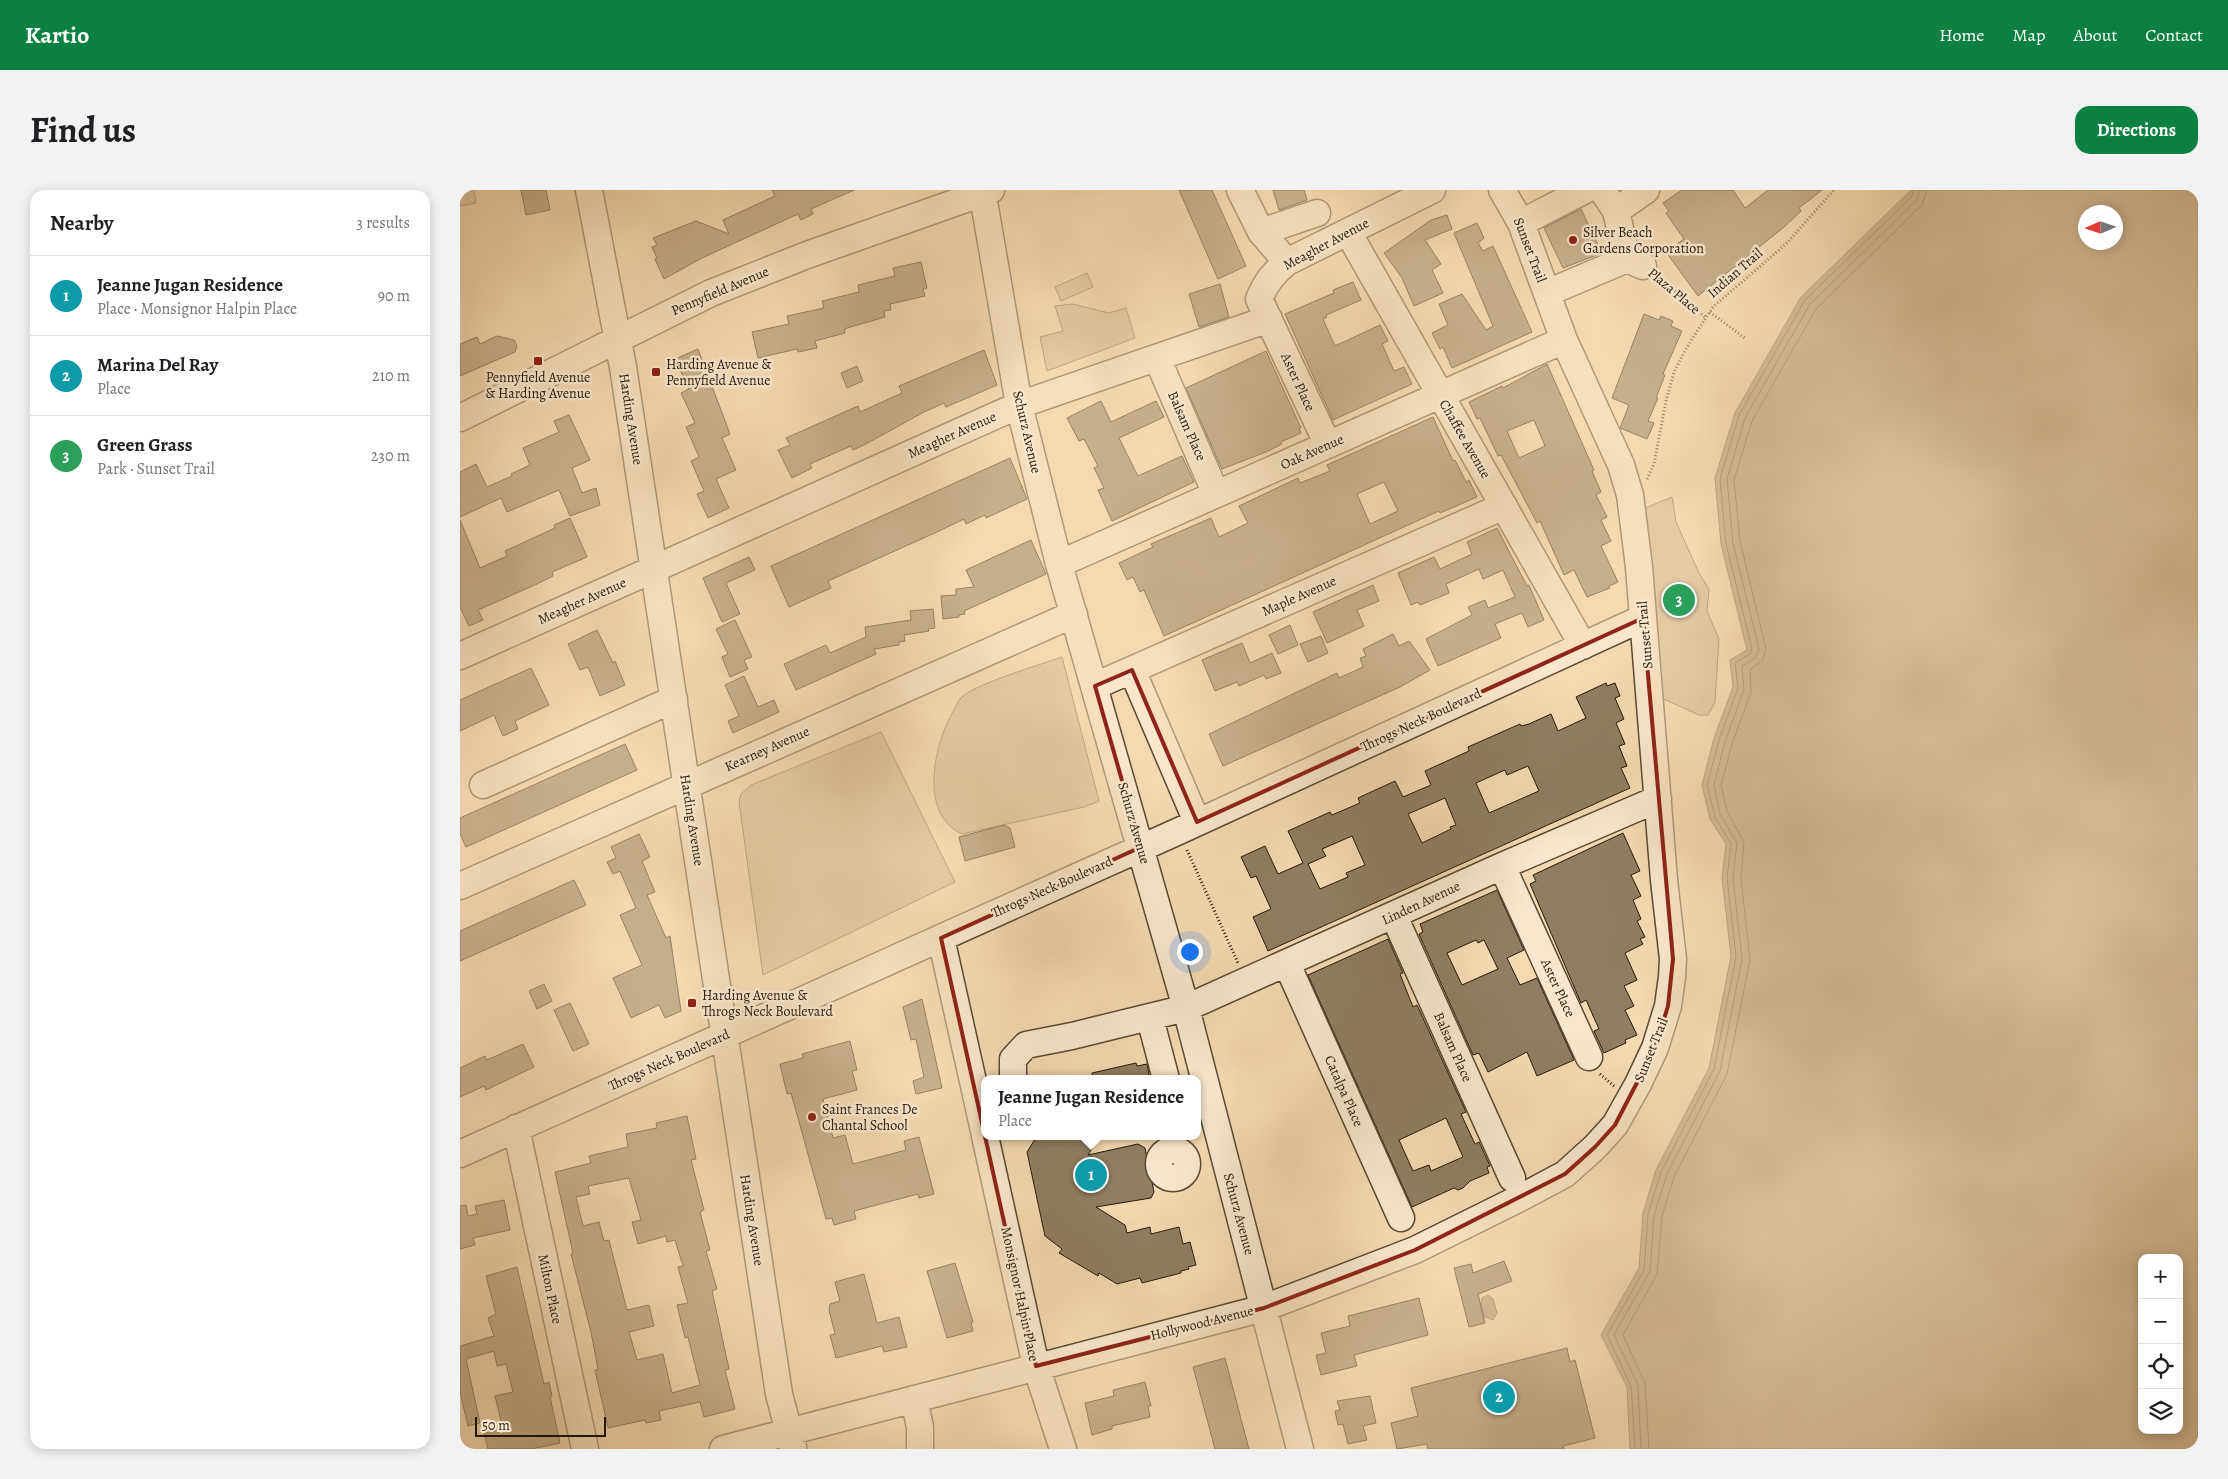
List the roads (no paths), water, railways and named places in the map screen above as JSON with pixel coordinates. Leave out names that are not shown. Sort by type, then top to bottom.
[{"type":"street","name":"Harding Avenue","points":[[589,190],[619,339],[780,1401],[790,1440]]},
{"type":"street","points":[[1240,190],[1261,232],[1287,262]]},
{"type":"street","name":"Meagher Avenue","points":[[460,656],[1019,405],[1269,319],[1259,299],[1264,286],[1274,272],[1287,262],[1432,190]]},
{"type":"street","name":"Sunset Trail","points":[[1502,190],[1521,223],[1564,340],[1621,465],[1630,495],[1643,618],[1673,959],[1672,977],[1662,1027],[1655,1048],[1631,1097]]},
{"type":"street","points":[[1521,223],[1585,190]]},
{"type":"street","points":[[1547,293],[1635,262],[1609,200],[1646,190]]},
{"type":"street","name":"Pennyfield Avenue","points":[[460,418],[674,310],[740,281],[985,191]]},
{"type":"street","name":"Schurz Avenue","points":[[985,191],[1019,405],[1059,564],[1186,1008],[1300,1449]]},
{"type":"street","points":[[1261,232],[1317,213]]},
{"type":"street","name":"Chaffee Avenue","points":[[1348,232],[1583,646]]},
{"type":"street","name":"Aster Place","points":[[1269,319],[1328,445]]},
{"type":"street","name":"Oak Avenue","points":[[1059,564],[1564,340]]},
{"type":"street","name":"Balsam Place","points":[[1157,358],[1216,494]]},
{"type":"street","name":"Maple Avenue","points":[[1095,686],[1504,506]]},
{"type":"street","name":"Kearney Avenue","points":[[460,886],[1074,614]]},
{"type":"street","name":"Throgs Neck Boulevard","points":[[460,1154],[1188,827],[1643,618]]},
{"type":"street","points":[[1132,670],[1188,827]]},
{"type":"street","points":[[483,785],[674,699]]},
{"type":"street","name":"Linden Avenue","points":[[1012,1075],[1013,1059],[1026,1045],[1150,1018],[1186,1008],[1502,866],[1658,799]]},
{"type":"street","name":"Aster Place","points":[[1502,866],[1589,1057]]},
{"type":"street","name":"Balsam Place","points":[[1394,916],[1512,1178]]},
{"type":"street","name":"Monsignor Halpin Place","points":[[941,938],[981,1118]]},
{"type":"street","name":"Catalpa Place","points":[[1287,964],[1401,1218]]},
{"type":"street","points":[[1150,1018],[1165,1075]]},
{"type":"street","name":"Hollywood Avenue","points":[[723,1449],[790,1440],[914,1399],[1264,1308],[1415,1250],[1565,1174],[1595,1147],[1614,1125],[1631,1097]]},
{"type":"street","name":"Milton Place","points":[[516,1128],[585,1449]]},
{"type":"street","name":"Monsignor Halpin Place","points":[[986,1140],[1036,1366],[1063,1449]]},
{"type":"street","points":[[1179,1148],[1222,1148]]},
{"type":"street","points":[[914,1399],[920,1427],[920,1449]]},
{"type":"water","points":[[1911,190],[2198,190],[2198,1449],[1630,1449],[1627,1387],[1601,1335],[1639,1268],[1643,1213],[1656,1170],[1709,1068],[1731,956],[1722,878],[1726,844],[1710,819],[1702,785],[1714,738],[1733,687],[1730,660],[1747,650],[1721,544],[1715,478],[1735,413],[1801,297]]},
{"type":"water","points":[[1488,1295],[1493,1299],[1497,1313],[1493,1320],[1485,1317],[1481,1305],[1482,1298]]},
{"type":"place","name":"Silver Beach Gardens Corporation","points":[[1573,240]]},
{"type":"place","name":"Pennyfield Avenue & Harding Avenue","points":[[538,361]]},
{"type":"place","name":"Harding Avenue & Pennyfield Avenue","points":[[656,372]]},
{"type":"place","name":"Green Grass","points":[[1679,600]]},
{"type":"place","name":"Harding Avenue & Throgs Neck Boulevard","points":[[692,1003]]},
{"type":"place","name":"Saint Frances De Chantal School","points":[[812,1117]]},
{"type":"place","name":"Jeanne Jugan Residence","points":[[1091,1175]]},
{"type":"place","name":"Marina Del Ray","points":[[1499,1397]]}]
